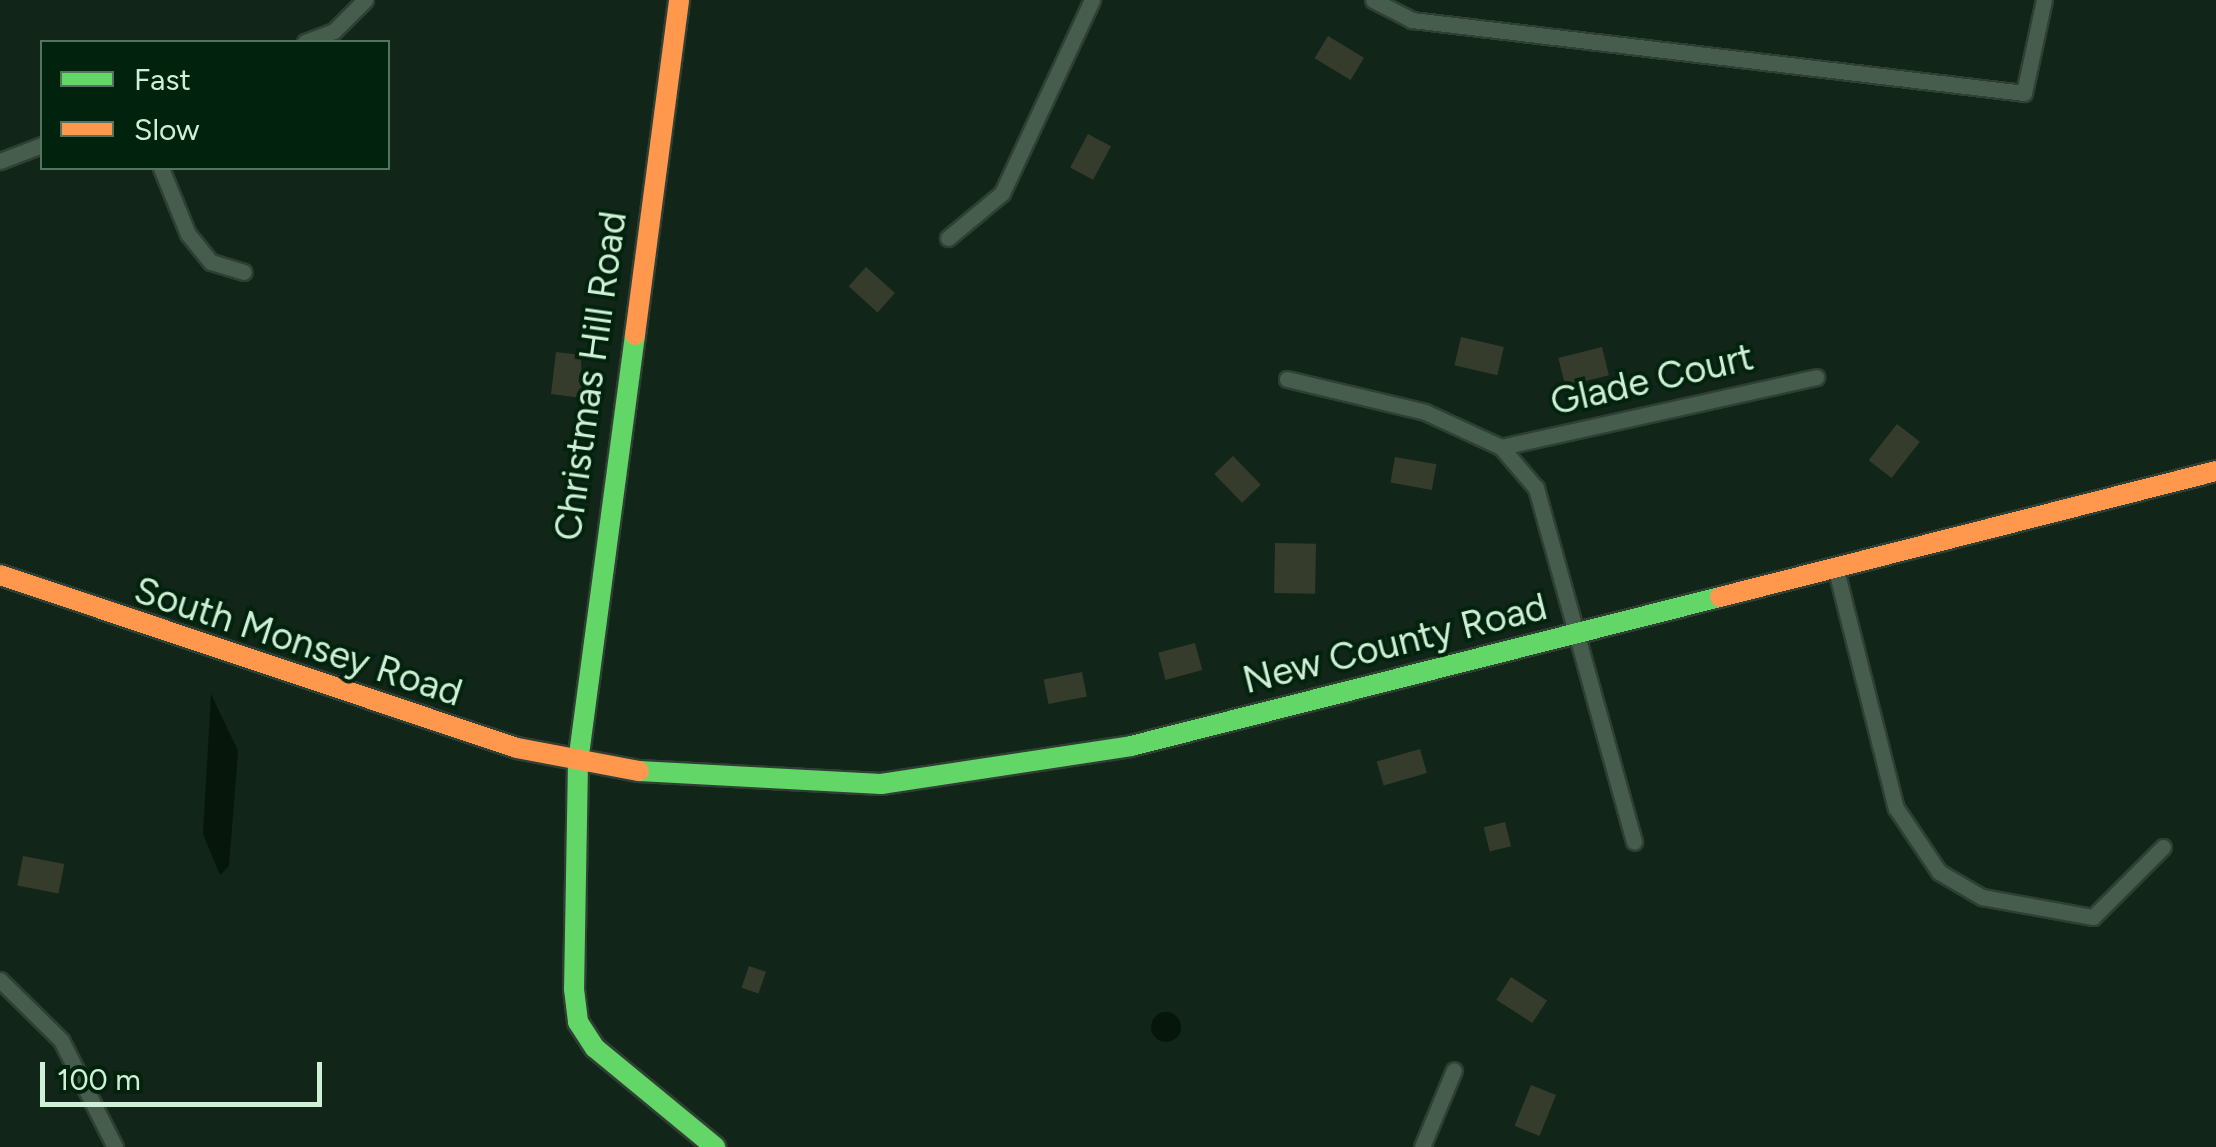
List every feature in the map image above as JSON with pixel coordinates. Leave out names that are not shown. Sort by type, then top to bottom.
[{"type":"street","points":[[310,40],[334,31],[365,0]]},
{"type":"street","name":"Christmas Hill Road","points":[[678,0],[578,762],[578,1022],[621,1072],[714,1147]]},
{"type":"street","points":[[948,238],[1002,193],[1092,0]]},
{"type":"street","points":[[1372,0],[1412,20],[2024,93],[2044,0]]},
{"type":"street","points":[[0,162],[40,146]]},
{"type":"street","points":[[162,170],[188,234],[211,262],[243,272]]},
{"type":"street","name":"Glade Court","points":[[1501,447],[1816,377]]},
{"type":"street","points":[[1287,379],[1425,412],[1501,447],[1536,488],[1582,634],[1634,842]]},
{"type":"street","name":"New County Road","points":[[578,762],[784,785],[966,778],[1115,750],[2216,471]]},
{"type":"street","points":[[1836,570],[1896,808],[1939,872],[1982,898],[2093,918],[2163,847]]},
{"type":"street","name":"South Monsey Road","points":[[0,576],[371,706],[578,762]]},
{"type":"street","points":[[0,980],[61,1040],[115,1147]]},
{"type":"street","points":[[1422,1147],[1454,1070]]},
{"type":"shaded area","points":[[211,694],[238,751],[229,866],[220,875],[203,834]]},
{"type":"shaded area","points":[[1166,1012],[1177,1016],[1181,1027],[1177,1038],[1166,1042],[1155,1038],[1151,1027],[1155,1016]]},
{"type":"building","points":[[1328,36],[1364,58],[1351,80],[1315,58]]},
{"type":"building","points":[[1088,134],[1111,146],[1093,180],[1070,168]]},
{"type":"building","points":[[866,267],[895,293],[878,312],[849,286]]},
{"type":"building","points":[[1461,337],[1504,347],[1497,375],[1454,365]]},
{"type":"building","points":[[1602,347],[1609,375],[1565,386],[1558,358]]},
{"type":"building","points":[[556,352],[581,355],[582,398],[551,394]]},
{"type":"building","points":[[1897,424],[1920,442],[1892,478],[1869,460]]},
{"type":"building","points":[[1233,456],[1261,485],[1242,503],[1214,474]]},
{"type":"building","points":[[1395,457],[1436,464],[1432,490],[1390,483]]},
{"type":"building","points":[[1275,543],[1316,544],[1315,594],[1274,593]]},
{"type":"building","points":[[1195,643],[1202,670],[1166,680],[1158,653]]},
{"type":"building","points":[[1082,672],[1087,697],[1048,704],[1044,679]]},
{"type":"building","points":[[1420,749],[1427,773],[1384,785],[1377,761]]},
{"type":"building","points":[[1505,822],[1511,846],[1490,852],[1484,827]]},
{"type":"building","points":[[23,856],[64,864],[59,893],[17,885]]},
{"type":"building","points":[[749,966],[766,972],[759,994],[742,988]]},
{"type":"building","points":[[1511,977],[1547,1000],[1532,1023],[1496,1000]]},
{"type":"building","points":[[1531,1085],[1556,1095],[1540,1136],[1515,1126]]},
{"type":"traffic: fast","points":[[635,335],[578,762],[574,989],[578,1022],[595,1048],[715,1147]]},
{"type":"traffic: fast","points":[[639,771],[881,784],[1131,746],[1720,597]]},
{"type":"traffic: slow","points":[[635,335],[679,0]]},
{"type":"traffic: slow","points":[[1720,597],[2216,471]]},
{"type":"traffic: slow","points":[[0,575],[517,748],[639,771]]}]
